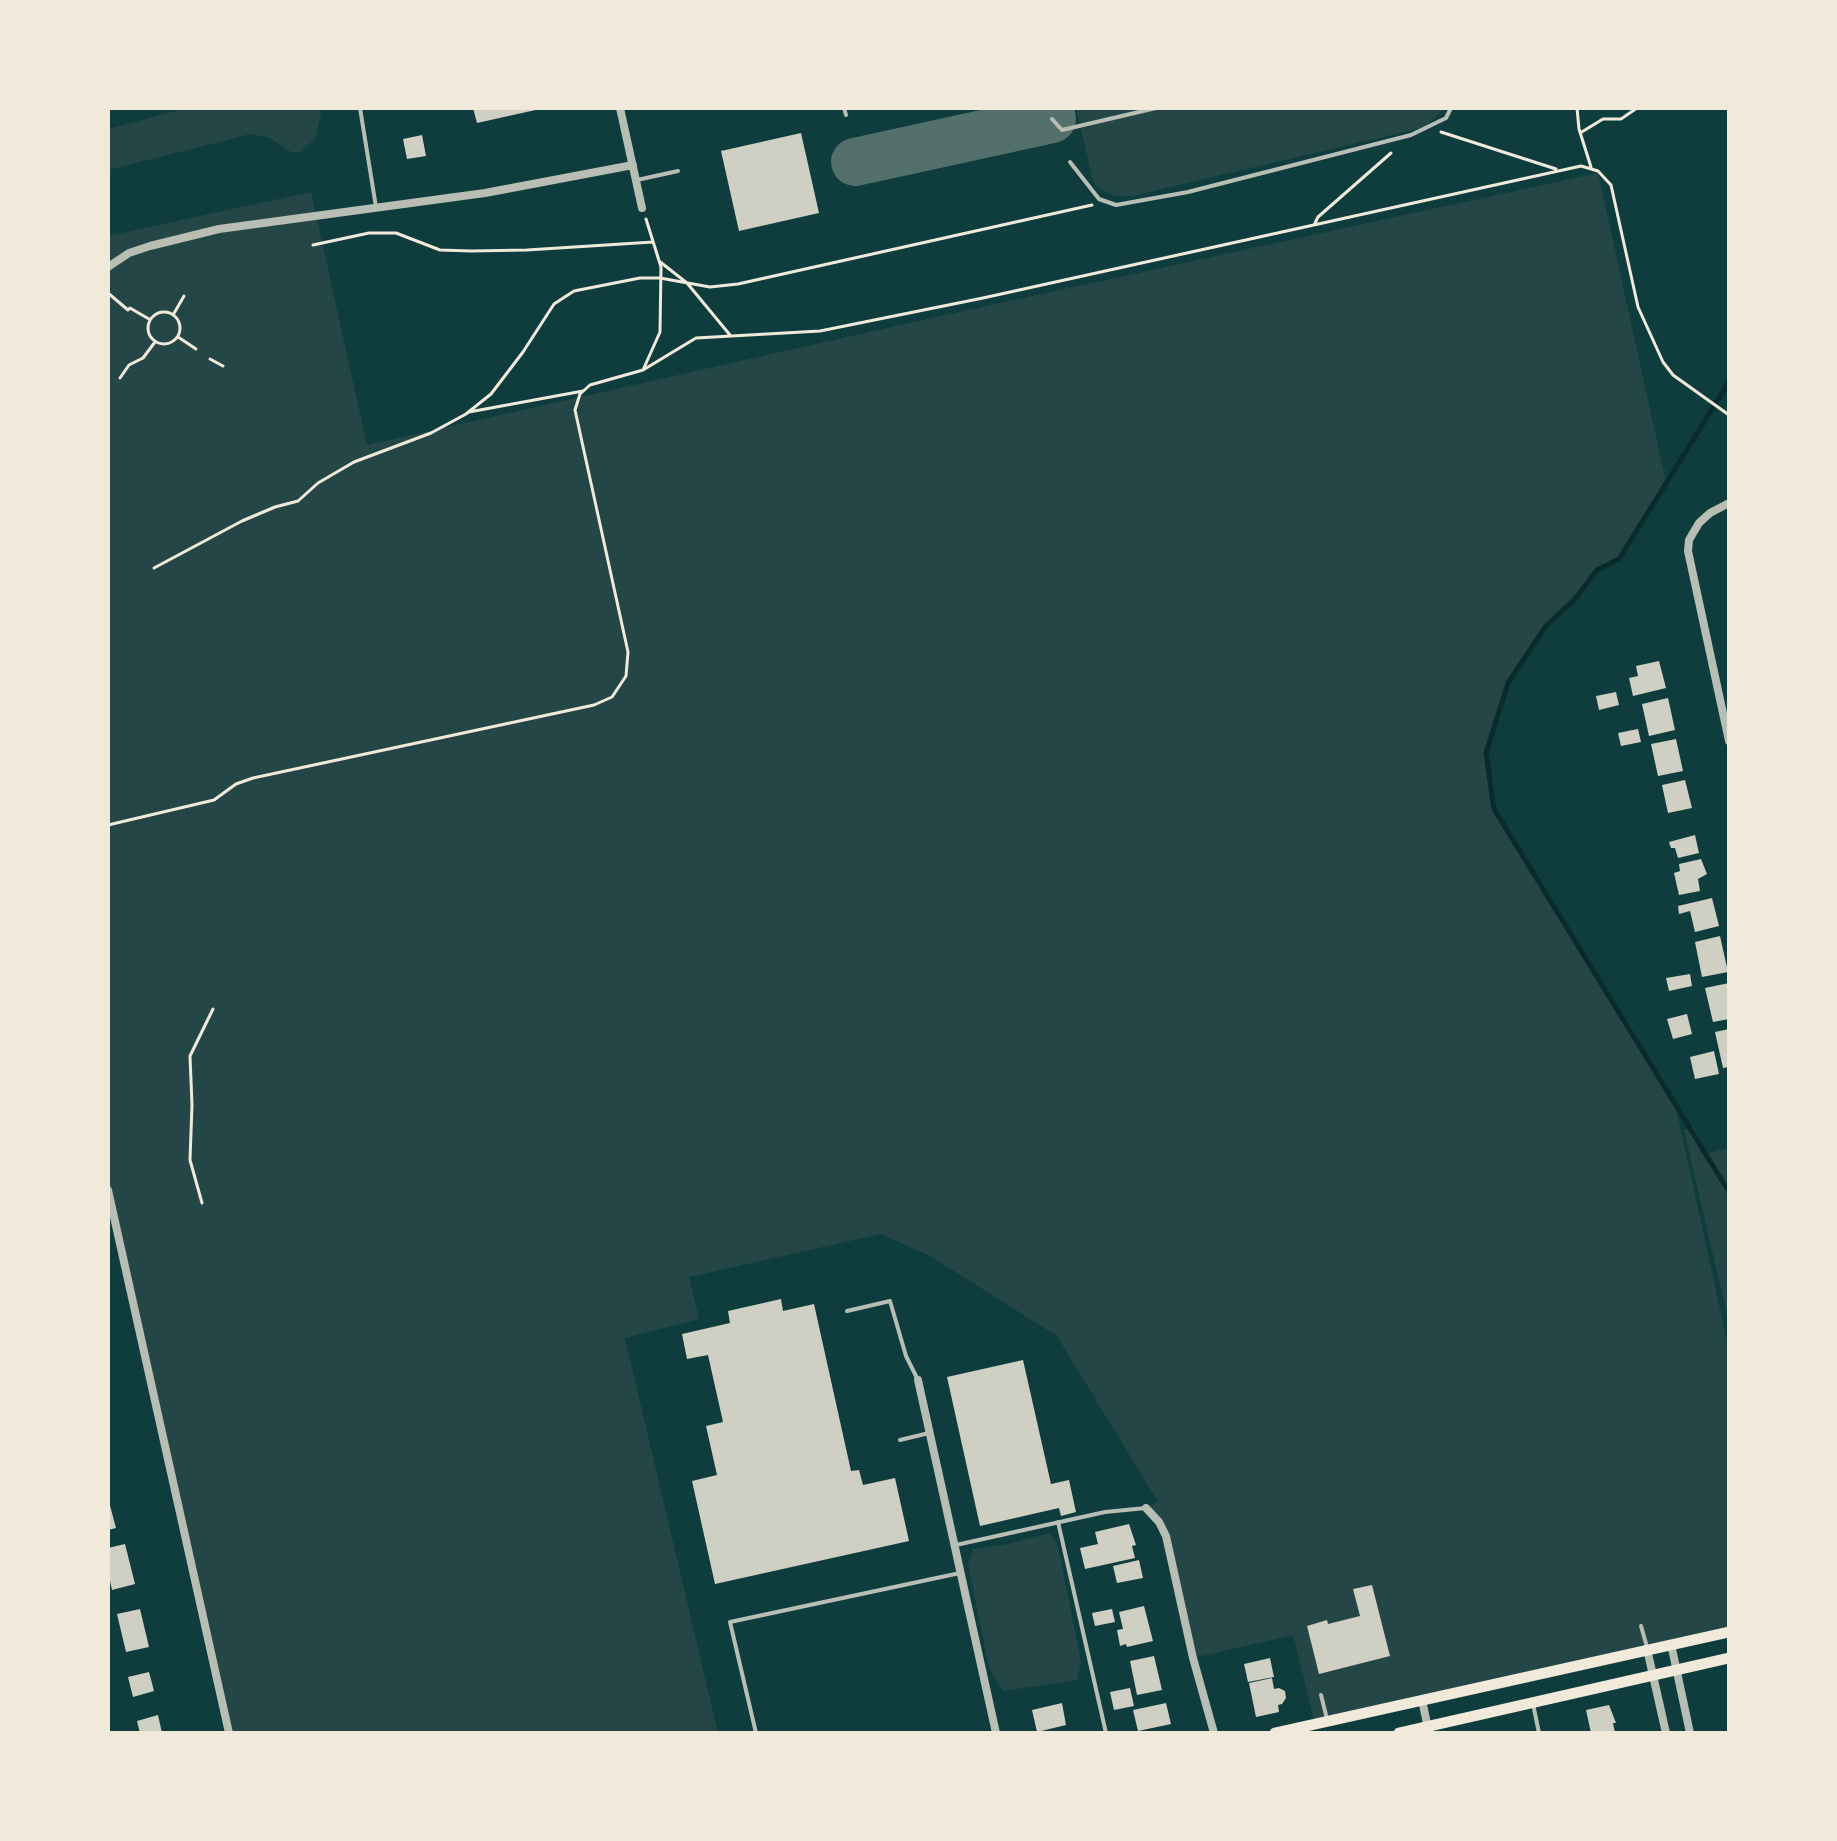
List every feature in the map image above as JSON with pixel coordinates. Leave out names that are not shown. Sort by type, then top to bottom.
[{"type":"main road","points":[[1275,1733],[1729,1632]]},
{"type":"main road","points":[[1399,1733],[1429,1730],[1533,1702],[1729,1658]]},
{"type":"street","points":[[620,108],[642,208]]},
{"type":"street","points":[[108,267],[129,253],[191,235],[253,223],[485,193],[633,165]]},
{"type":"street","points":[[1729,503],[1704,518],[1689,540],[1689,557],[1729,741]]},
{"type":"street","points":[[108,1190],[229,1733]]},
{"type":"street","points":[[918,1380],[996,1733]]},
{"type":"street","points":[[1146,1508],[1159,1522],[1166,1536],[1193,1658],[1214,1733]]},
{"type":"street","points":[[1671,1644],[1690,1733]]},
{"type":"street","points":[[1647,1649],[1666,1733]]},
{"type":"street","points":[[1422,1700],[1429,1730]]},
{"type":"lane","points":[[360,108],[376,207]]},
{"type":"lane","points":[[844,108],[846,115]]},
{"type":"lane","points":[[1052,119],[1062,130],[1156,108]]},
{"type":"lane","points":[[1070,162],[1099,199],[1116,205],[1188,192],[1411,135],[1446,118],[1451,108]]},
{"type":"lane","points":[[636,181],[678,171]]},
{"type":"lane","points":[[847,1311],[890,1301],[906,1356],[918,1380]]},
{"type":"lane","points":[[900,1440],[929,1433]]},
{"type":"lane","points":[[954,1545],[1117,1510],[1146,1508]]},
{"type":"lane","points":[[1058,1522],[1106,1733]]},
{"type":"lane","points":[[756,1733],[730,1622],[960,1573]]},
{"type":"lane","points":[[1641,1626],[1647,1649]]},
{"type":"lane","points":[[1321,1695],[1327,1721]]},
{"type":"lane","points":[[1533,1702],[1539,1733]]},
{"type":"path","points":[[1577,108],[1580,133],[1591,167]]},
{"type":"path","points":[[1580,133],[1603,119],[1621,119],[1637,108]]},
{"type":"path","points":[[1421,130],[1441,132],[1559,170]]},
{"type":"path","points":[[1315,223],[1411,135]]},
{"type":"path","points":[[468,412],[583,391],[601,380],[643,370],[696,338],[820,331],[983,298],[1559,170],[1591,167],[1611,185],[1640,314],[1663,362],[1687,387],[1729,415]]},
{"type":"path","points":[[154,568],[242,521],[298,501],[318,483],[354,462],[431,433],[468,412],[491,394],[554,304],[574,291],[640,278],[660,278],[710,287],[738,284],[1107,202]]},
{"type":"path","points":[[642,208],[659,261],[660,278],[660,332],[643,370]]},
{"type":"path","points":[[313,245],[369,233],[396,233],[440,250],[471,251],[653,242]]},
{"type":"path","points":[[659,261],[687,283],[730,335]]},
{"type":"path","points":[[108,293],[128,310],[130,308],[150,319]]},
{"type":"path","points":[[173,315],[184,296]]},
{"type":"path","points":[[161,313],[173,315],[180,326],[178,337],[166,344],[155,342],[148,330],[150,319],[161,313]]},
{"type":"path","points":[[178,337],[196,349]]},
{"type":"path","points":[[120,378],[129,365],[143,358],[155,342]]},
{"type":"path","points":[[210,359],[223,366]]},
{"type":"path","points":[[108,825],[214,800],[236,784],[253,778],[594,705],[612,697],[626,676],[629,658],[574,416],[583,391]]},
{"type":"path","points":[[202,1203],[190,1160],[190,1056],[213,1009]]},
{"type":"shaded area","points":[[187,108],[321,108],[321,114],[315,139],[300,152],[291,152],[270,138],[251,134],[108,170],[108,129]]},
{"type":"shaded area","points":[[1076,108],[1445,108],[1425,127],[1132,196],[1114,196],[1098,188],[1093,181]]},
{"type":"shaded area","points":[[1598,173],[1666,482],[1619,559],[1597,570],[1575,599],[1546,625],[1508,683],[1486,753],[1494,809],[1675,1104],[1729,1350],[1729,1632],[1315,1724],[1293,1635],[1193,1658],[1166,1536],[1146,1508],[1158,1502],[1057,1336],[930,1256],[881,1234],[689,1277],[699,1319],[625,1338],[718,1733],[229,1733],[108,1190],[108,236],[311,192],[367,445]]},
{"type":"shaded area","points":[[1694,1127],[1703,1155],[1729,1148],[1729,1323],[1684,1130]]},
{"type":"shaded area","points":[[1049,1533],[1057,1542],[1081,1662],[1077,1680],[1003,1691],[989,1668],[968,1565],[973,1549]]},
{"type":"building","points":[[473,108],[540,108],[540,109],[477,123]]},
{"type":"building","points":[[801,133],[819,213],[739,231],[721,151]]},
{"type":"building","points":[[422,135],[426,156],[407,159],[403,139]]},
{"type":"building","points":[[1659,661],[1666,688],[1633,696],[1629,678],[1638,676],[1636,666]]},
{"type":"building","points":[[1616,692],[1619,705],[1599,710],[1596,696]]},
{"type":"building","points":[[1668,698],[1675,730],[1649,736],[1642,704]]},
{"type":"building","points":[[1638,729],[1641,742],[1621,746],[1618,733]]},
{"type":"building","points":[[1676,739],[1683,771],[1658,776],[1651,744]]},
{"type":"building","points":[[1685,780],[1692,808],[1668,813],[1662,785]]},
{"type":"building","points":[[1695,835],[1699,853],[1678,858],[1669,842]]},
{"type":"building","points":[[1701,859],[1707,874],[1698,879],[1700,891],[1679,895],[1674,873],[1680,871],[1679,864]]},
{"type":"building","points":[[1712,898],[1719,926],[1695,932],[1690,911],[1679,914],[1678,906]]},
{"type":"building","points":[[1720,936],[1728,972],[1702,977],[1695,942]]},
{"type":"building","points":[[1690,974],[1692,986],[1669,991],[1666,978]]},
{"type":"building","points":[[1729,983],[1729,1019],[1713,1022],[1705,988]]},
{"type":"building","points":[[1687,1014],[1692,1034],[1673,1039],[1667,1019]]},
{"type":"building","points":[[1729,1029],[1729,1067],[1723,1068],[1715,1032]]},
{"type":"building","points":[[1714,1051],[1719,1074],[1695,1079],[1690,1057]]},
{"type":"building","points":[[781,1299],[783,1311],[814,1304],[851,1471],[859,1470],[863,1485],[895,1478],[909,1541],[715,1584],[692,1481],[717,1475],[706,1426],[723,1422],[708,1355],[687,1359],[682,1334],[730,1323],[728,1311]]},
{"type":"building","points":[[1023,1360],[1051,1484],[1069,1480],[1076,1512],[1061,1516],[1059,1508],[980,1526],[947,1377]]},
{"type":"building","points":[[108,1498],[116,1528],[108,1530]]},
{"type":"building","points":[[1129,1524],[1136,1545],[1132,1546],[1135,1558],[1085,1569],[1080,1548],[1098,1544],[1095,1532]]},
{"type":"building","points":[[125,1544],[135,1584],[112,1590],[108,1548]]},
{"type":"building","points":[[1139,1560],[1143,1578],[1117,1583],[1113,1566]]},
{"type":"building","points":[[1372,1585],[1390,1656],[1319,1674],[1307,1626],[1360,1616],[1353,1589]]},
{"type":"building","points":[[1144,1606],[1153,1641],[1120,1646],[1117,1630],[1123,1629],[1119,1612]]},
{"type":"building","points":[[140,1609],[149,1647],[126,1652],[117,1614]]},
{"type":"building","points":[[1112,1609],[1115,1622],[1095,1626],[1092,1613]]},
{"type":"building","points":[[1154,1656],[1162,1690],[1137,1695],[1130,1661]]},
{"type":"building","points":[[1270,1658],[1274,1677],[1248,1682],[1244,1664]]},
{"type":"building","points":[[149,1672],[154,1691],[133,1697],[128,1677]]},
{"type":"building","points":[[1272,1678],[1274,1689],[1285,1691],[1286,1698],[1278,1705],[1279,1712],[1256,1717],[1249,1683]]},
{"type":"building","points":[[1130,1688],[1134,1706],[1114,1710],[1110,1692]]},
{"type":"building","points":[[1062,1703],[1066,1725],[1037,1732],[1032,1710]]},
{"type":"building","points":[[1166,1703],[1171,1724],[1138,1731],[1133,1710]]},
{"type":"building","points":[[1609,1705],[1616,1723],[1613,1723],[1615,1733],[1591,1733],[1586,1710]]},
{"type":"building","points":[[158,1715],[162,1733],[140,1733],[137,1721]]},
{"type":"waterway","points":[[1729,382],[1619,559],[1597,570],[1575,599],[1546,626],[1508,683],[1486,753],[1494,809],[1729,1192]]},
{"type":"taxiway","points":[[855,162],[1052,119],[1050,108]]}]
